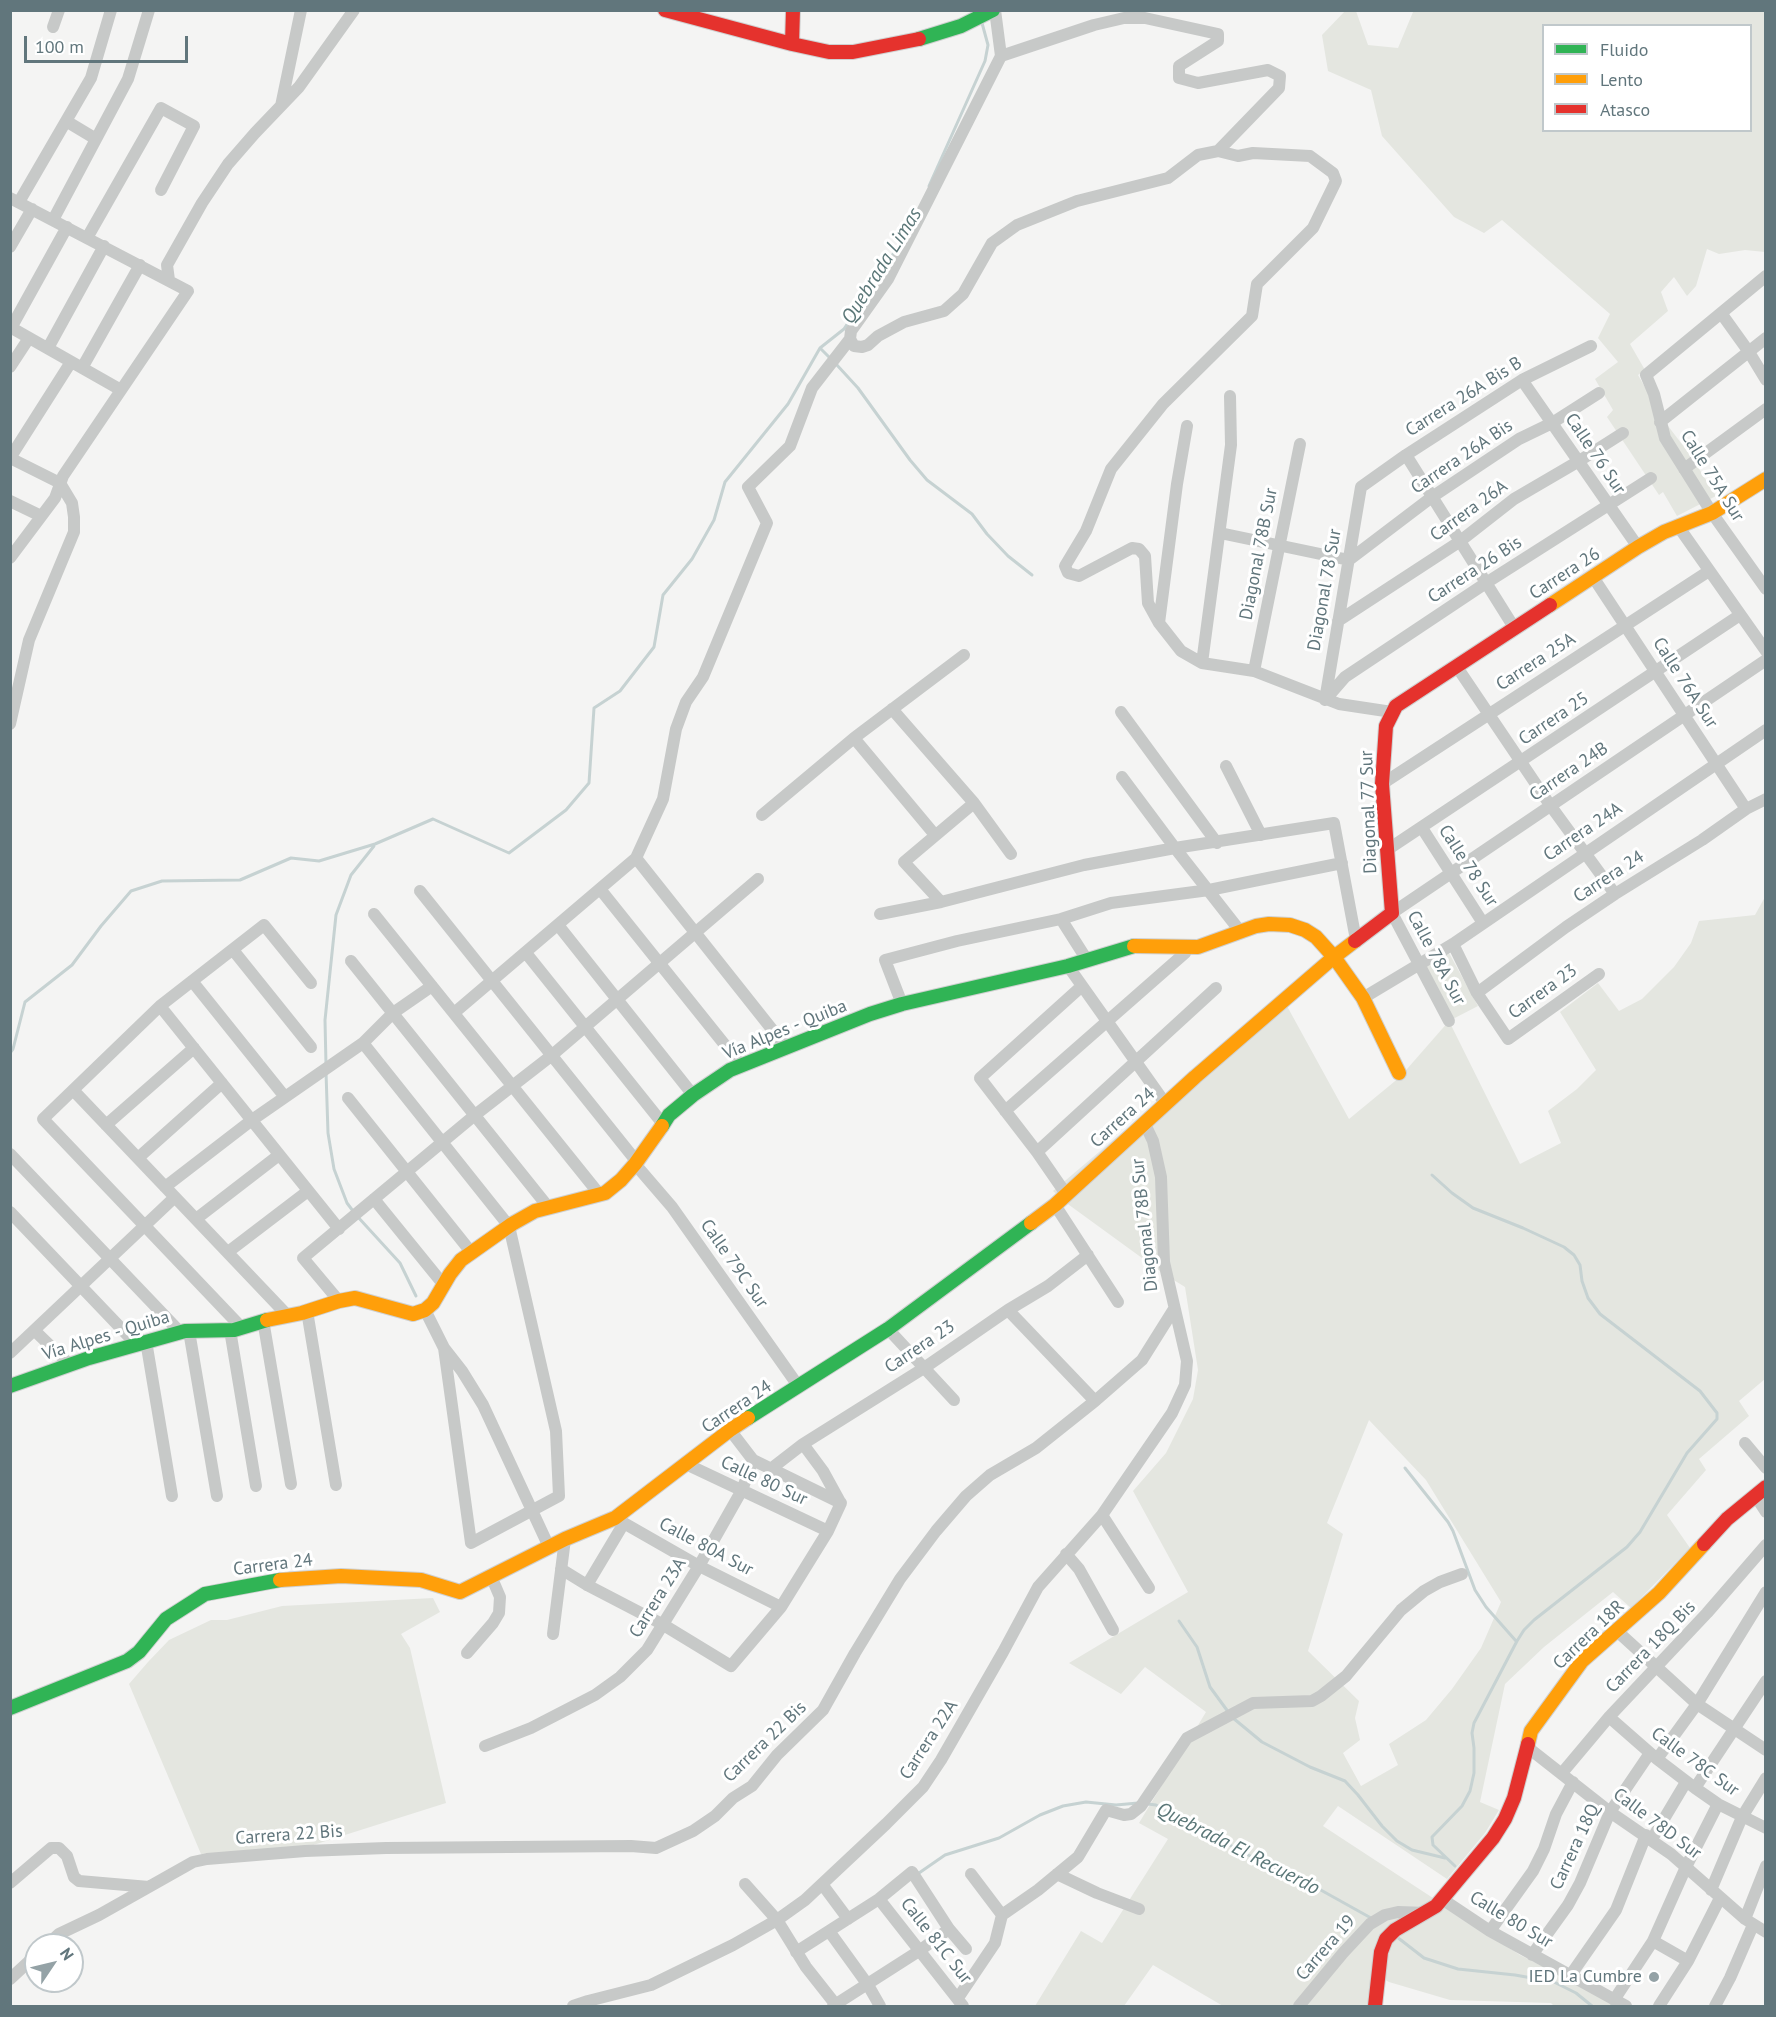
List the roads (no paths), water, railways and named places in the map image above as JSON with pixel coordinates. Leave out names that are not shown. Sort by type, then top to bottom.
[{"type":"street","points":[[54,27],[59,10]]},
{"type":"street","points":[[12,553],[55,498],[63,476],[188,291],[15,200],[91,78],[111,10]]},
{"type":"street","points":[[53,220],[128,79],[148,10]]},
{"type":"street","points":[[281,106],[301,10]]},
{"type":"street","points":[[169,280],[167,265],[202,203],[228,164],[299,87],[354,10]]},
{"type":"street","points":[[454,1013],[636,858],[663,799],[676,729],[686,702],[703,677],[767,523],[748,487],[790,446],[812,388],[850,339],[851,331],[888,279],[1001,56],[991,12],[928,37],[853,52],[829,52],[665,10]]},
{"type":"street","points":[[792,44],[793,10]]},
{"type":"street","points":[[1001,56],[1094,25],[1124,18],[1145,18],[1218,34],[1218,41],[1179,66],[1179,78],[1198,83],[1268,70],[1280,76],[1279,88],[1218,151]]},
{"type":"street","points":[[87,238],[161,108],[194,126],[161,190]]},
{"type":"street","points":[[66,121],[96,139]]},
{"type":"street","points":[[850,339],[854,346],[862,347],[904,322],[944,311],[963,294],[992,243],[1017,225],[1077,201],[1168,178],[1198,155],[1218,151],[1238,156],[1253,153],[1310,156],[1333,173],[1336,181],[1313,228],[1257,284],[1252,316],[1163,404],[1111,469],[1086,531],[1065,566],[1068,573],[1079,576],[1132,548],[1139,549],[1145,555],[1148,603],[1181,651],[1202,663],[1254,670],[1325,700],[1392,712]]},
{"type":"street","points":[[10,247],[32,209]]},
{"type":"street","points":[[67,227],[11,327],[121,390]]},
{"type":"street","points":[[48,348],[104,246]]},
{"type":"street","points":[[10,724],[29,640],[74,532],[74,517],[72,503],[60,483],[10,458],[77,365],[140,265]]},
{"type":"street","points":[[1766,276],[1721,313],[1766,380]]},
{"type":"street","name":"Calle 75A Sur","points":[[1721,313],[1646,375],[1654,394],[1665,438],[1712,513],[1766,589]]},
{"type":"street","points":[[10,367],[29,338]]},
{"type":"street","points":[[1660,422],[1766,338]]},
{"type":"street","name":"Carrera 26A Bis B","points":[[1361,486],[1522,380],[1591,346]]},
{"type":"street","name":"Calle 76 Sur","points":[[1522,380],[1638,547]]},
{"type":"street","name":"Carrera 26A Bis","points":[[1349,560],[1432,497],[1519,439],[1552,423],[1599,393]]},
{"type":"street","points":[[1202,663],[1231,445],[1230,396]]},
{"type":"street","points":[[1684,469],[1766,408]]},
{"type":"street","points":[[1159,622],[1187,426]]},
{"type":"street","name":"Carrera 26A","points":[[1338,621],[1459,542],[1514,499],[1623,433]]},
{"type":"street","name":"Diagonal 78B Sur","points":[[1254,670],[1300,444]]},
{"type":"street","points":[[1406,455],[1515,629]]},
{"type":"street","name":"Carrera 26 Bis","points":[[1325,700],[1345,677],[1485,583],[1651,478]]},
{"type":"street","name":"Carrera 26","points":[[1392,712],[1402,701],[1638,547],[1678,526],[1712,513],[1766,479]]},
{"type":"street","name":"Diagonal 78 Sur","points":[[1325,700],[1361,486]]},
{"type":"street","points":[[10,501],[41,516]]},
{"type":"street","points":[[1678,526],[1766,651]]},
{"type":"street","points":[[1220,532],[1349,560]]},
{"type":"street","name":"Carrera 25A","points":[[1382,784],[1709,571]]},
{"type":"street","name":"Calle 76A Sur","points":[[1593,577],[1746,809]]},
{"type":"street","name":"Carrera 25","points":[[1387,850],[1740,615]]},
{"type":"street","points":[[762,814],[854,738],[964,655]]},
{"type":"street","name":"Carrera 24B","points":[[1392,913],[1766,660]]},
{"type":"street","points":[[1457,667],[1550,806],[1615,894]]},
{"type":"street","points":[[892,709],[974,803],[1011,854]]},
{"type":"street","points":[[1121,712],[1217,843]]},
{"type":"street","name":"Diagonal 77 Sur","points":[[1392,712],[1385,736],[1382,784],[1392,913]]},
{"type":"street","name":"Carrera 24A","points":[[1363,998],[1453,944],[1766,730]]},
{"type":"street","points":[[854,738],[935,835]]},
{"type":"street","points":[[1226,766],[1261,835]]},
{"type":"street","points":[[1122,777],[1174,848],[1240,931]]},
{"type":"street","name":"Carrera 24","points":[[1477,993],[1566,927],[1766,798]]},
{"type":"street","points":[[941,902],[904,862],[974,803]]},
{"type":"street","points":[[880,914],[941,902],[1084,865],[1174,848],[1334,823],[1356,940]]},
{"type":"street","name":"Calle 78 Sur","points":[[1422,828],[1483,923]]},
{"type":"street","points":[[636,858],[786,1047]]},
{"type":"street","points":[[902,1004],[885,960],[957,941],[1061,919],[1111,903],[1209,890],[1342,863]]},
{"type":"street","points":[[339,1300],[303,1258],[475,1115],[551,1056],[758,879]]},
{"type":"street","points":[[600,889],[741,1065]]},
{"type":"street","name":"Calle 79C Sur","points":[[420,891],[672,1207],[799,1387]]},
{"type":"street","name":"Carrera 24","points":[[10,1708],[128,1661],[166,1619],[206,1594],[272,1580],[341,1576],[421,1580],[460,1592],[565,1539],[620,1520],[730,1430],[888,1329],[1055,1205],[1165,1103],[1334,957],[1392,913]]},
{"type":"street","name":"Calle 78A Sur","points":[[1392,913],[1449,1021]]},
{"type":"street","points":[[374,914],[600,1195]]},
{"type":"street","points":[[1061,919],[1087,960]]},
{"type":"street","name":"Vía Alpes - Quiba","points":[[10,1386],[141,1343],[185,1332],[236,1329],[263,1320],[307,1311],[339,1300],[355,1298],[413,1314],[425,1310],[433,1303],[443,1284],[461,1260],[509,1226],[535,1211],[605,1193],[636,1163],[669,1115],[721,1076],[741,1065],[870,1014],[902,1004],[1068,966],[1130,946],[1187,947],[1207,944],[1240,931],[1269,924],[1290,925],[1311,933],[1334,957]]},
{"type":"street","points":[[256,1486],[236,1329],[145,1226],[43,1119],[160,1006],[264,925],[311,983]]},
{"type":"street","points":[[558,925],[693,1095]]},
{"type":"street","name":"Calle 78A Sur","points":[[1453,944],[1477,993],[1508,1039]]},
{"type":"street","points":[[1005,1111],[1185,952],[1187,947]]},
{"type":"street","points":[[233,950],[311,1047]]},
{"type":"street","points":[[526,952],[663,1124]]},
{"type":"street","points":[[1334,957],[1363,998],[1399,1073]]},
{"type":"street","points":[[351,961],[549,1208]]},
{"type":"street","points":[[1068,966],[1165,1103]]},
{"type":"street","name":"Carrera 23","points":[[1508,1039],[1599,974]]},
{"type":"street","points":[[192,981],[285,1097]]},
{"type":"street","points":[[165,1187],[252,1120],[363,1043],[393,1013],[432,986]]},
{"type":"street","points":[[1066,1194],[980,1078],[1082,986]]},
{"type":"street","points":[[1036,1152],[1216,988]]},
{"type":"street","points":[[160,1006],[339,1229]]},
{"type":"street","points":[[363,1043],[509,1226],[556,1431],[559,1496],[471,1544],[444,1348]]},
{"type":"street","points":[[106,1125],[194,1048]]},
{"type":"street","points":[[138,1158],[222,1083]]},
{"type":"street","points":[[73,1090],[288,1316]]},
{"type":"street","points":[[348,1098],[471,1252]]},
{"type":"street","name":"Diagonal 78B Sur","points":[[1144,1122],[1153,1141],[1161,1176],[1164,1262],[1187,1361]]},
{"type":"street","points":[[10,1154],[110,1259],[185,1332],[217,1496]]},
{"type":"street","points":[[196,1219],[279,1155]]},
{"type":"street","points":[[228,1252],[308,1191]]},
{"type":"street","points":[[10,1353],[175,1197]]},
{"type":"street","points":[[374,1199],[443,1284]]},
{"type":"street","points":[[1055,1205],[1118,1302]]},
{"type":"street","points":[[10,1212],[81,1287],[141,1343],[172,1496]]},
{"type":"street","name":"Carrera 23","points":[[772,1468],[803,1444],[924,1368],[1008,1310],[1048,1286],[1088,1256]]},
{"type":"street","points":[[425,1310],[444,1348],[462,1371],[483,1405],[549,1547]]},
{"type":"street","points":[[1008,1310],[1095,1401]]},
{"type":"street","name":"Carrera 22 Bis","points":[[61,1933],[99,1915],[193,1862],[207,1859],[305,1851],[386,1848],[631,1846],[656,1848],[681,1838],[715,1816],[733,1798],[752,1786],[777,1755],[823,1710],[900,1579],[966,1496],[990,1474],[1036,1448],[1142,1360],[1174,1310]]},
{"type":"street","points":[[307,1311],[336,1485]]},
{"type":"street","points":[[263,1320],[291,1484]]},
{"type":"street","points":[[888,1329],[954,1400]]},
{"type":"street","points":[[34,1331],[70,1365]]},
{"type":"street","name":"Carrera 22A","points":[[573,2007],[651,1985],[733,1945],[777,1920],[805,1900],[923,1787],[941,1760],[1038,1587],[1102,1515],[1172,1413],[1185,1385],[1187,1361]]},
{"type":"street","points":[[730,1430],[753,1460],[841,1503]]},
{"type":"street","points":[[1745,1443],[1766,1468]]},
{"type":"street","points":[[803,1444],[823,1471],[841,1503]]},
{"type":"street","name":"Carrera 23A","points":[[485,1746],[531,1728],[595,1695],[621,1677],[647,1650],[699,1566],[742,1490],[753,1460]]},
{"type":"street","name":"Calle 80 Sur","points":[[686,1464],[828,1531]]},
{"type":"street","points":[[1760,1491],[1766,1512]]},
{"type":"street","name":"Carrera 18R","points":[[1375,2007],[1381,1952],[1386,1939],[1395,1930],[1426,1913],[1442,1899],[1493,1838],[1514,1798],[1526,1746],[1535,1724],[1571,1674],[1659,1593],[1727,1519],[1760,1491]]},
{"type":"street","points":[[561,1569],[662,1624],[731,1666],[781,1607],[828,1531],[841,1503]]},
{"type":"street","points":[[1102,1515],[1149,1588]]},
{"type":"street","points":[[587,1585],[620,1520]]},
{"type":"street","name":"Calle 80A Sur","points":[[620,1520],[699,1566],[781,1607]]},
{"type":"street","points":[[553,1634],[565,1539]]},
{"type":"street","name":"Carrera 18Q Bis","points":[[1562,1773],[1608,1717],[1707,1613],[1766,1545]]},
{"type":"street","points":[[1066,1554],[1079,1569],[1113,1630]]},
{"type":"street","points":[[961,2002],[995,1943],[1002,1915],[1077,1857],[1106,1809],[1131,1815],[1142,1806],[1187,1738],[1253,1702],[1312,1701],[1321,1696],[1346,1676],[1401,1610],[1424,1591],[1462,1574]]},
{"type":"street","points":[[467,1653],[499,1613],[500,1597],[492,1576]]},
{"type":"street","name":"Carrera 18Q","points":[[1532,1955],[1572,1898],[1610,1812],[1697,1704],[1766,1592]]},
{"type":"street","points":[[1617,1631],[1697,1704],[1766,1750]]},
{"type":"street","points":[[1570,1976],[1616,1910],[1649,1837],[1735,1729],[1766,1681]]},
{"type":"street","name":"Calle 78C Sur","points":[[1608,1717],[1690,1785],[1718,1804],[1766,1828]]},
{"type":"street","name":"Calle 78D Sur","points":[[1526,1746],[1610,1812],[1649,1837],[1749,1922],[1766,1932]]},
{"type":"street","points":[[1659,2007],[1688,1961],[1716,1894],[1742,1817],[1766,1778]]},
{"type":"street","points":[[1490,1931],[1533,1871],[1544,1849],[1556,1814],[1573,1782]]},
{"type":"street","points":[[1614,2000],[1653,1941],[1686,1867],[1718,1804]]},
{"type":"street","points":[[10,1883],[51,1848],[59,1848],[67,1856],[74,1877],[79,1881],[150,1887]]},
{"type":"street","points":[[1715,2007],[1730,1978],[1766,1866]]},
{"type":"street","points":[[796,1952],[879,1899],[912,1872],[949,1929],[966,1949]]},
{"type":"street","points":[[971,1874],[1002,1915]]},
{"type":"street","points":[[1057,1874],[1139,1909]]},
{"type":"street","points":[[745,1884],[777,1920],[796,1952],[835,2006],[949,1929]]},
{"type":"street","points":[[822,1884],[848,1919]]},
{"type":"street","name":"Calle 81C Sur","points":[[879,1899],[961,2002]]},
{"type":"street","name":"Calle 80 Sur","points":[[1442,1899],[1490,1931],[1626,2007]]},
{"type":"street","name":"Carrera 19","points":[[1299,2007],[1370,1924],[1398,1912],[1426,1913]]},
{"type":"street","points":[[829,1931],[868,1985],[880,2007]]},
{"type":"street","points":[[1653,1941],[1688,1961]]},
{"type":"street","points":[[10,1979],[24,1966]]},
{"type":"waterway","name":"Quebrada Limas","points":[[929,186],[985,61],[988,45],[982,23]]},
{"type":"waterway","name":"Quebrada Limas","points":[[10,1053],[25,1002],[72,965],[131,891],[162,881],[240,880],[291,858],[319,861],[375,844],[433,819],[509,853],[566,810],[589,783],[594,708],[620,691],[654,647],[663,595],[692,559],[714,520],[725,482],[788,404],[820,348],[844,329],[897,248]]},
{"type":"waterway","points":[[820,348],[830,358]]},
{"type":"waterway","points":[[836,364],[858,388],[927,480],[972,514],[1008,556],[1032,575]]},
{"type":"waterway","points":[[326,1065],[325,1020],[336,915],[351,875],[374,846]]},
{"type":"waterway","points":[[326,1072],[328,1133],[334,1169],[347,1203],[353,1211]]},
{"type":"waterway","points":[[1432,1175],[1473,1208],[1564,1247],[1574,1255],[1580,1265],[1582,1281],[1588,1298],[1600,1314],[1700,1391],[1717,1413],[1717,1419],[1687,1453],[1640,1532],[1627,1547],[1534,1620],[1517,1641],[1474,1723],[1472,1733],[1474,1773],[1470,1791],[1462,1806],[1432,1837],[1433,1845],[1455,1866]]},
{"type":"waterway","points":[[357,1216],[400,1263],[416,1296]]},
{"type":"waterway","points":[[1405,1468],[1448,1522],[1475,1590],[1486,1607],[1516,1641]]},
{"type":"waterway","points":[[1179,1621],[1197,1647],[1210,1687],[1229,1713]]},
{"type":"waterway","points":[[1233,1718],[1262,1742],[1310,1767],[1345,1781],[1397,1841],[1412,1850],[1445,1858]]},
{"type":"waterway","name":"Quebrada El Recuerdo","points":[[919,1873],[945,1855],[999,1838],[1040,1815],[1063,1806],[1086,1802],[1116,1805],[1138,1803]]},
{"type":"waterway","name":"Quebrada El Recuerdo","points":[[1148,1804],[1156,1805],[1371,1918]]},
{"type":"waterway","name":"Quebrada El Recuerdo","points":[[1397,1937],[1424,1958],[1458,1969],[1554,1982],[1576,1993],[1592,2006]]},
{"type":"place","name":"IED La Cumbre","points":[[1654,1977]]}]
